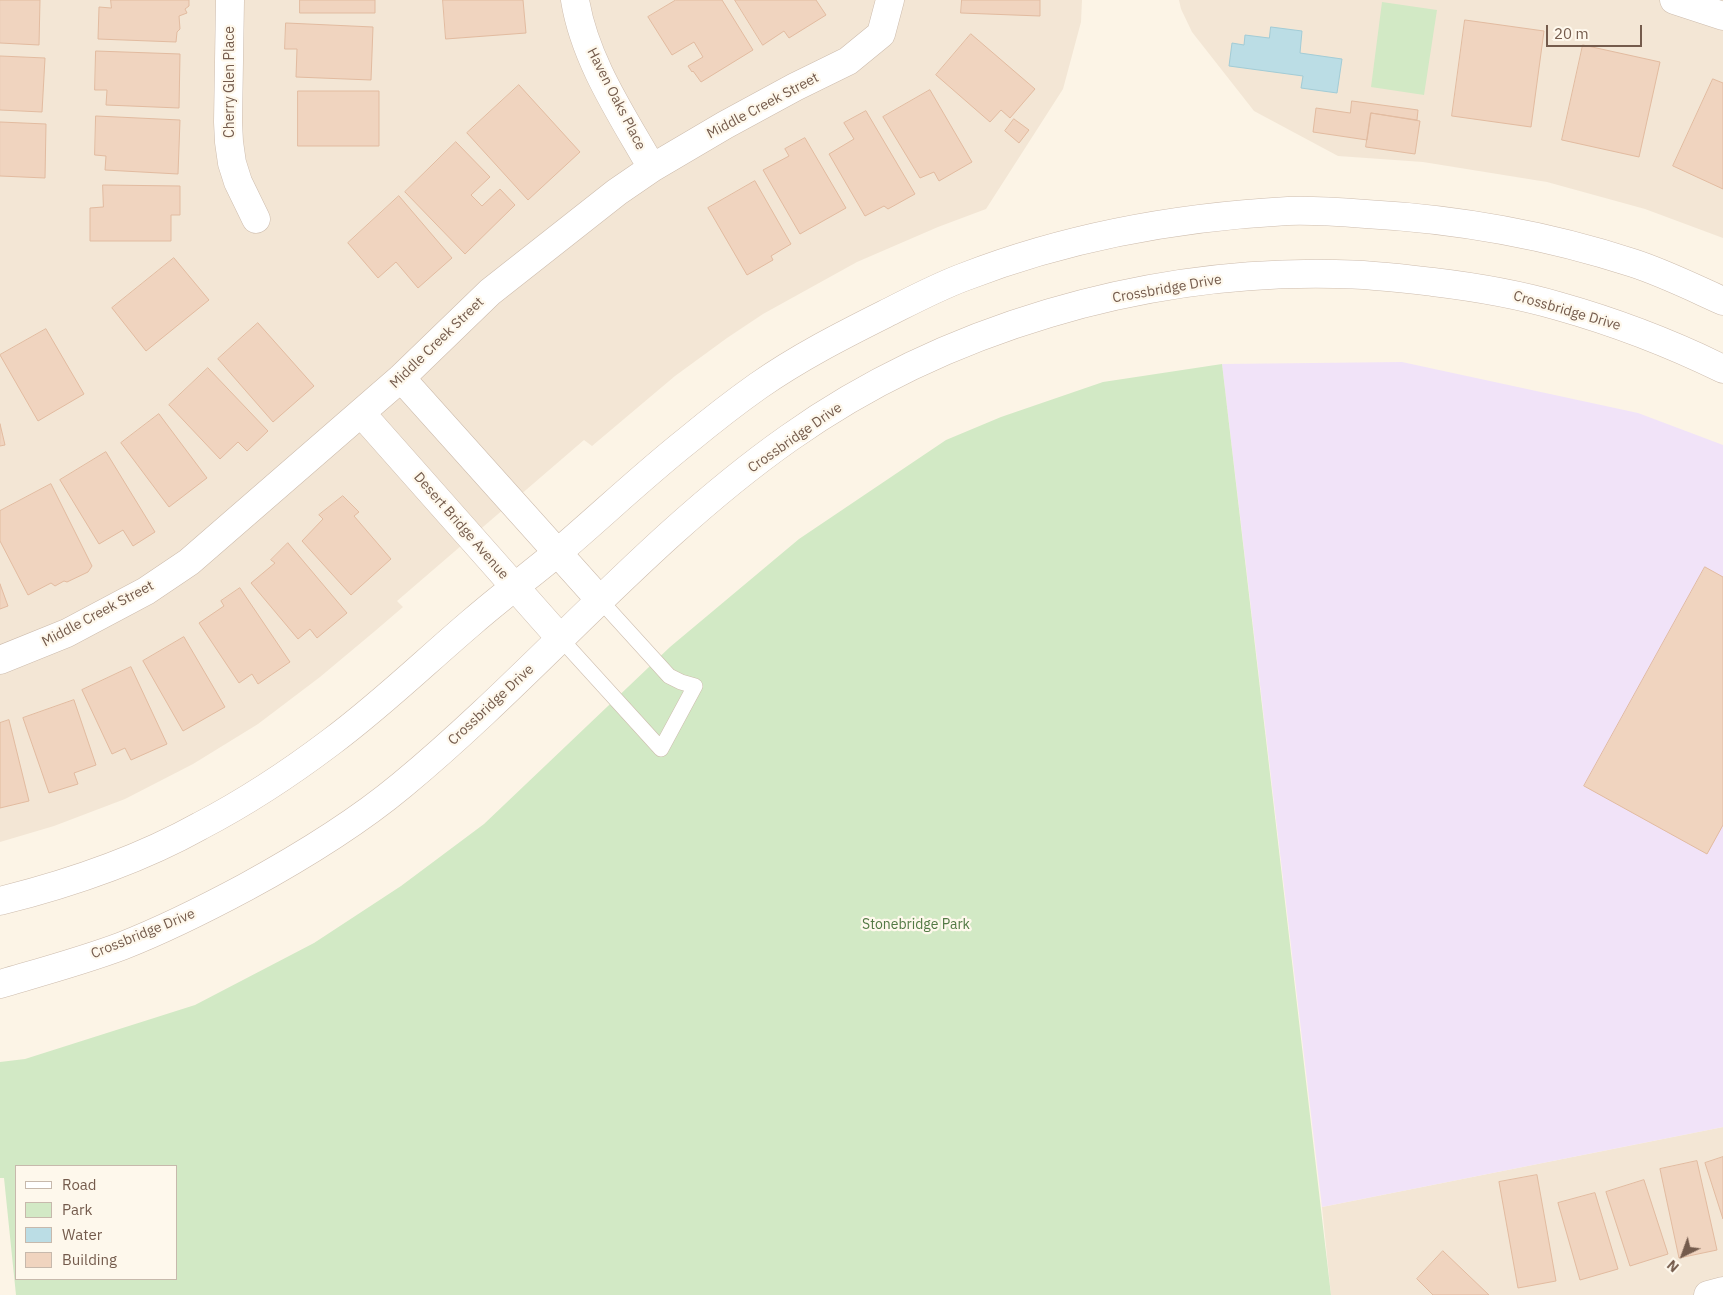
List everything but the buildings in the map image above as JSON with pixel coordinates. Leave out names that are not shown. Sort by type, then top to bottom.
[{"type":"street","name":"Cherry Glen Place","points":[[230,0],[229,142],[232,163],[238,182],[256,219]]},
{"type":"street","name":"Haven Oaks Place","points":[[575,0],[583,34],[595,64],[652,168]]},
{"type":"street","name":"Middle Creek Street","points":[[0,660],[67,633],[146,591],[189,562],[401,378],[490,292],[617,192],[652,168],[794,87],[848,61],[881,34],[890,0]]},
{"type":"street","points":[[1674,0],[1723,16]]},
{"type":"street","points":[[0,901],[54,887],[108,867],[198,828],[289,773],[333,741],[557,553],[685,442],[759,385],[832,340],[918,297],[960,278],[1006,261],[1096,236],[1192,220],[1290,211],[1388,215],[1488,227],[1570,245],[1637,264],[1723,301]]},
{"type":"street","name":"Crossbridge Drive","points":[[0,984],[108,951],[164,929],[313,849],[363,816],[400,787],[473,722],[600,600],[700,508],[788,438],[838,406],[930,357],[984,335],[1040,316],[1098,300],[1148,290],[1212,280],[1273,275],[1326,274],[1392,277],[1450,284],[1499,292],[1557,305],[1670,344],[1723,368]]},
{"type":"street","points":[[401,378],[600,600]]},
{"type":"street","name":"Desert Bridge Avenue","points":[[361,413],[560,639]]},
{"type":"street","points":[[1708,1295],[1723,1291]]},
{"type":"lane","points":[[560,639],[661,749],[695,686],[669,676],[600,600]]},
{"type":"shaded area","points":[[0,0],[1082,0],[1081,22],[1063,89],[986,209],[938,227],[857,262],[763,314],[727,338],[675,376],[592,446],[584,440],[397,601],[403,607],[320,677],[258,724],[193,764],[125,799],[54,826],[0,842]]},
{"type":"shaded area","points":[[1179,0],[1723,0],[1723,238],[1645,209],[1547,182],[1423,162],[1338,156],[1254,111],[1192,32],[1181,9]]},
{"type":"shaded area","points":[[1402,362],[1638,413],[1723,445],[1723,1127],[1322,1207],[1222,364]]},
{"type":"shaded area","points":[[1723,1127],[1723,1295],[1331,1295],[1322,1207]]},
{"type":"green space","points":[[1382,2],[1437,10],[1424,95],[1371,87]]},
{"type":"green space","name":"Stonebridge Park","points":[[1222,364],[1331,1295],[16,1295],[4,1178],[0,1178],[0,1062],[25,1059],[195,1005],[314,943],[401,886],[484,824],[670,647],[799,539],[946,440],[1001,417],[1103,382]]},
{"type":"water","points":[[1271,27],[1302,31],[1300,53],[1342,59],[1337,93],[1301,88],[1303,76],[1229,66],[1232,43],[1244,45],[1245,35],[1269,38]]}]
